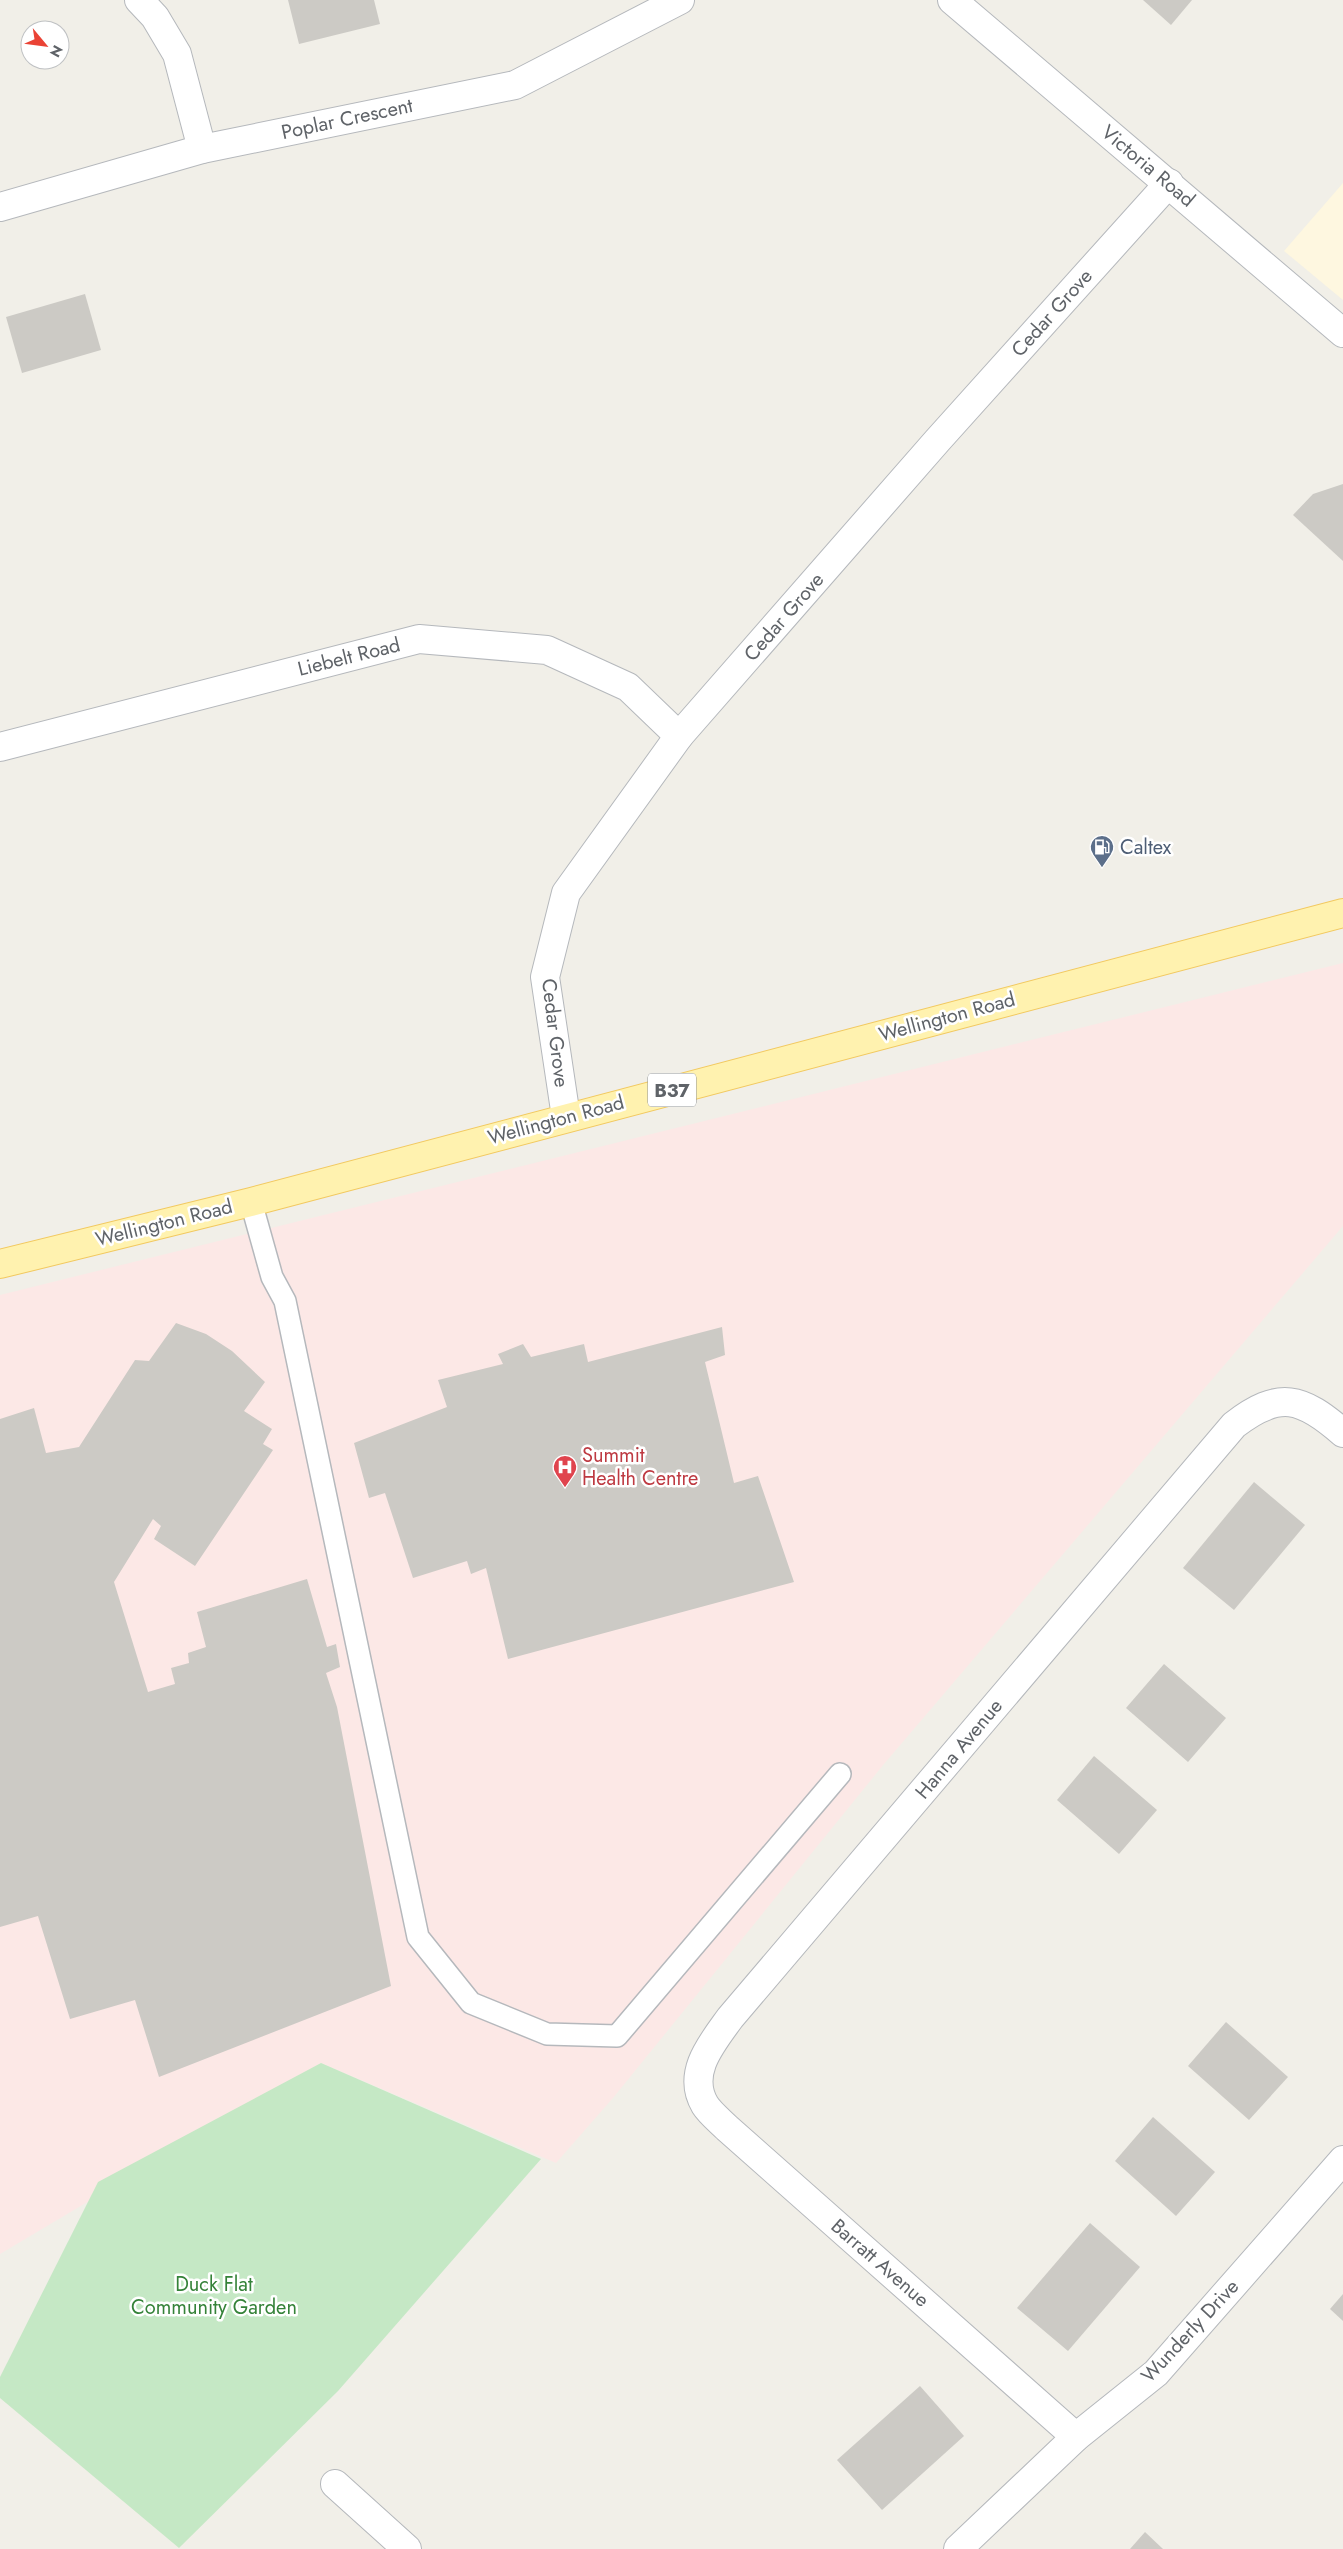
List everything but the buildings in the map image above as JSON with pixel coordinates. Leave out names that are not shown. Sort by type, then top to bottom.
[{"type":"main road","name":"Wellington Road","points":[[0,1264],[251,1202],[566,1117],[1343,913]]},
{"type":"street","points":[[140,0],[155,17],[177,54],[202,149]]},
{"type":"street","name":"Poplar Crescent","points":[[0,207],[202,149],[515,85],[680,0]]},
{"type":"street","name":"Victoria Road","points":[[952,0],[1343,333]]},
{"type":"street","name":"Cedar Grove","points":[[566,1117],[545,978],[566,893],[679,736],[937,441],[1169,183]]},
{"type":"street","name":"Liebelt Road","points":[[0,746],[419,639],[547,650],[628,687],[679,736]]},
{"type":"street","name":"Hanna Avenue","points":[[697,2081],[705,2052],[730,2018],[1234,1425],[1250,1412],[1265,1405],[1281,1401],[1319,1412],[1343,1433]]},
{"type":"street","name":"Barratt Avenue","points":[[697,2081],[705,2105],[727,2128],[1076,2436]]},
{"type":"street","name":"Wunderly Drive","points":[[958,2549],[1076,2436],[1156,2372],[1343,2160]]},
{"type":"street","points":[[335,2484],[407,2549]]},
{"type":"lane","points":[[251,1202],[272,1277],[285,1301],[418,1937],[471,2003],[547,2034],[617,2036],[840,1774]]},
{"type":"shaded area","points":[[1343,183],[1343,300],[1284,251]]},
{"type":"shaded area","points":[[1343,963],[1343,1226],[884,1764],[613,2098],[556,2163],[321,2063],[0,2254],[0,1295]]},
{"type":"green space","name":"Duck Flat Community Garden","points":[[321,2063],[541,2159],[338,2391],[179,2548],[0,2398],[0,2377],[98,2182]]},
{"type":"place","name":"Caltex","points":[[1102,868]]},
{"type":"place","name":"Summit Health Centre","points":[[565,1488]]}]
